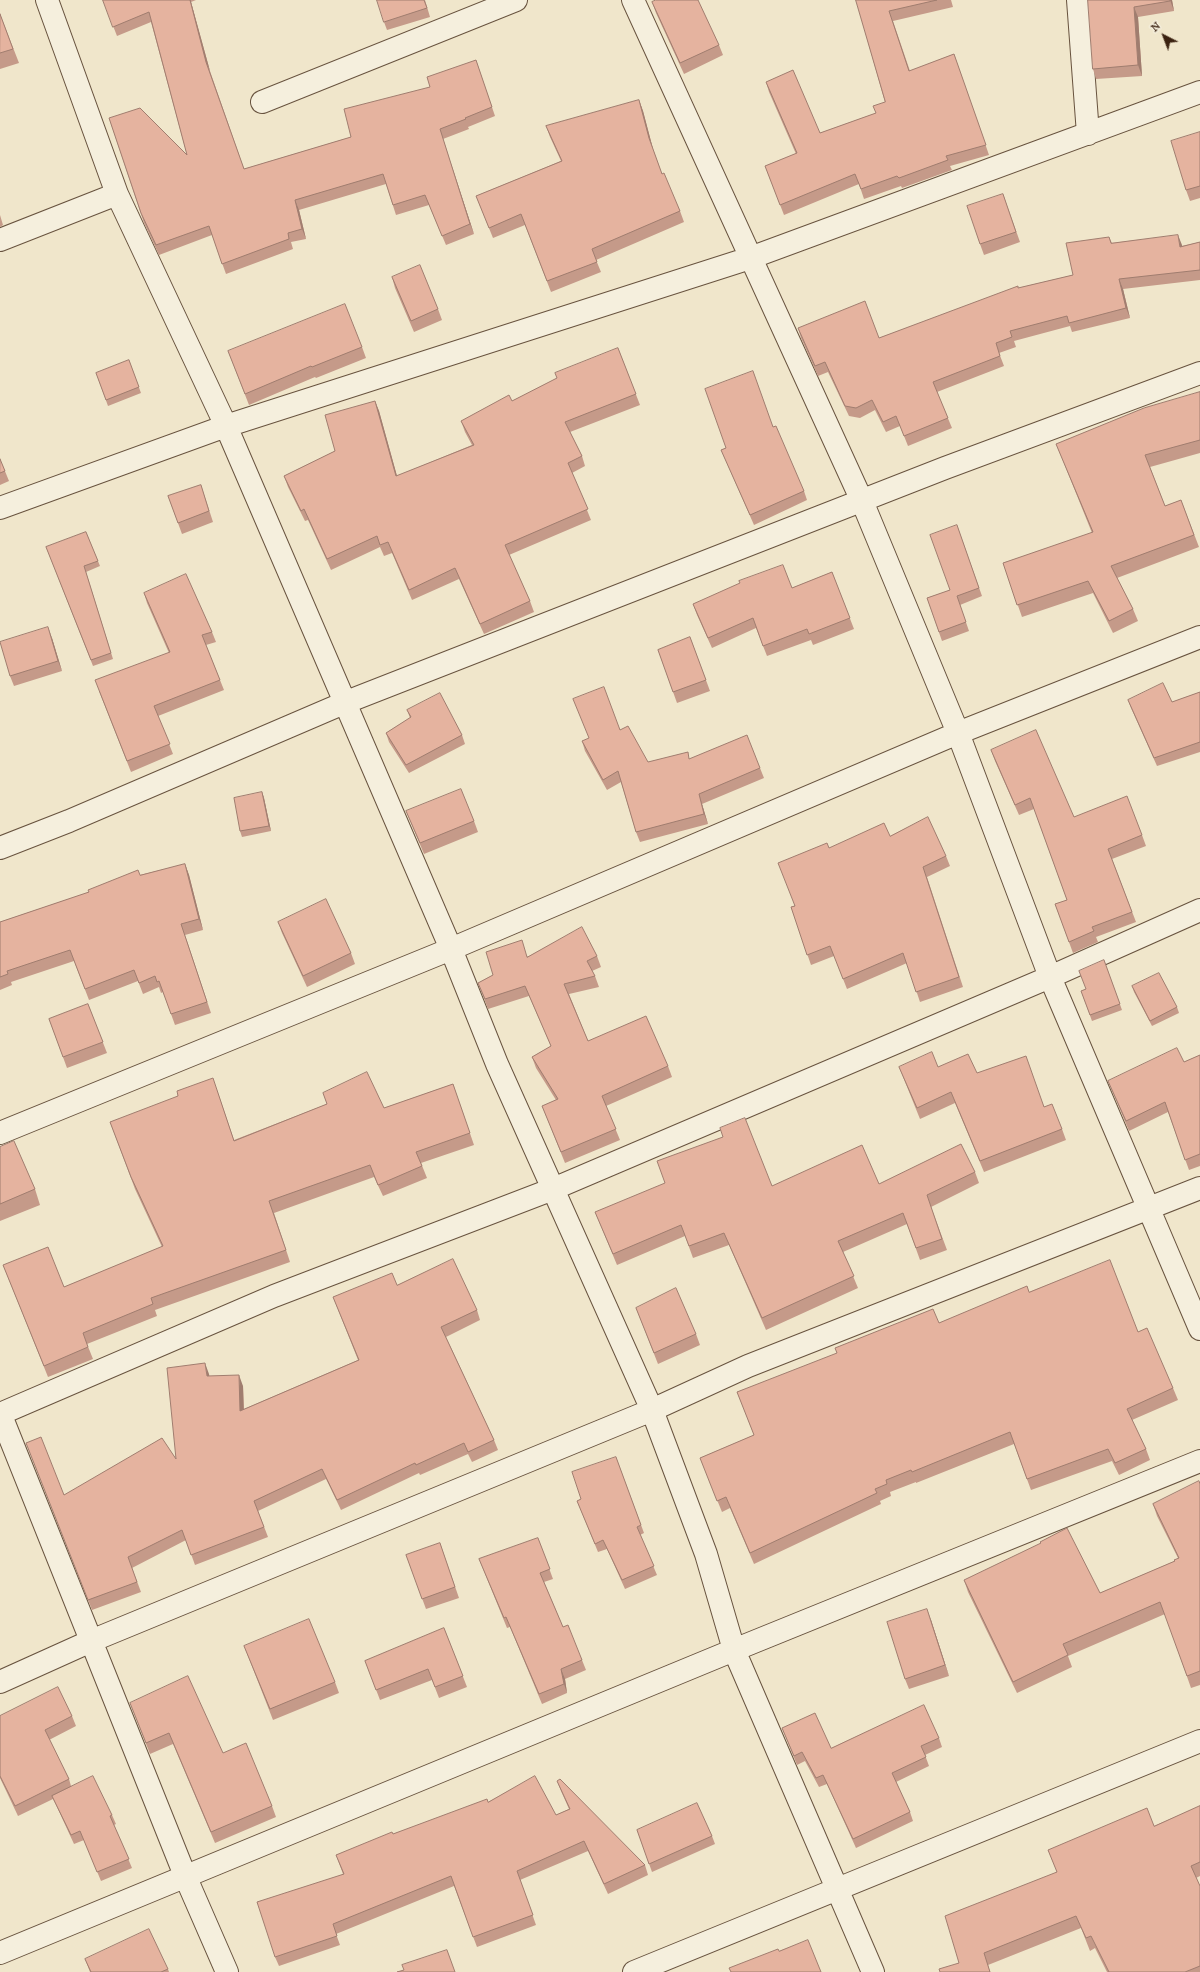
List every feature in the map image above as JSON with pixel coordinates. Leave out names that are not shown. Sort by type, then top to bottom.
[{"type":"street","points":[[48,0],[117,194],[226,426],[451,949],[497,1064],[652,1410],[706,1554],[734,1650],[873,1972]]},
{"type":"street","points":[[262,102],[516,0]]},
{"type":"street","points":[[633,0],[862,501],[958,733],[1050,977],[1200,1329]]},
{"type":"street","points":[[1078,0],[1088,134]]},
{"type":"street","points":[[0,508],[226,426],[750,258],[1200,92]]},
{"type":"street","points":[[0,240],[117,194]]},
{"type":"street","points":[[0,848],[69,821],[344,703],[945,468],[1200,373]]},
{"type":"street","points":[[0,1133],[451,949],[958,733],[1200,637]]},
{"type":"street","points":[[227,1972],[186,1878],[0,1413],[274,1296],[553,1189],[1050,977],[1200,910]]},
{"type":"street","points":[[0,1682],[91,1641],[652,1410],[748,1366],[1200,1188]]},
{"type":"street","points":[[0,1954],[734,1650],[1200,1461]]},
{"type":"street","points":[[634,1972],[1200,1741]]},
{"type":"building","points":[[103,0],[190,0],[206,62],[244,169],[351,137],[344,109],[430,87],[427,77],[476,60],[492,107],[440,129],[470,224],[442,236],[425,195],[393,205],[383,174],[295,200],[302,229],[288,233],[289,239],[222,264],[209,226],[156,245],[141,213],[109,118],[140,108],[187,155],[149,12],[113,27]]},
{"type":"building","points":[[377,0],[424,0],[427,8],[384,22]]},
{"type":"building","points":[[656,0],[698,0],[719,45],[680,63],[652,2]]},
{"type":"building","points":[[856,0],[937,0],[889,11],[909,71],[954,54],[986,145],[946,156],[948,160],[899,178],[897,176],[861,189],[855,174],[780,205],[765,166],[797,153],[766,82],[793,70],[820,133],[876,113],[873,106],[885,102]]},
{"type":"building","points":[[1088,0],[1170,0],[1134,7],[1138,65],[1093,69]]},
{"type":"building","points":[[0,14],[13,49],[0,53]]},
{"type":"building","points":[[639,100],[649,138],[662,174],[664,173],[680,211],[592,249],[597,262],[547,281],[521,214],[489,228],[476,196],[562,161],[546,126]]},
{"type":"building","points":[[1200,132],[1200,186],[1186,190],[1171,141]]},
{"type":"building","points":[[1003,194],[1016,232],[980,244],[967,206]]},
{"type":"building","points":[[1178,235],[1180,247],[1200,242],[1200,270],[1119,279],[1126,308],[1069,323],[1067,316],[1010,331],[1012,337],[996,343],[1000,356],[933,382],[948,418],[904,436],[896,416],[883,422],[872,400],[856,408],[845,406],[825,362],[815,366],[798,328],[865,301],[879,338],[1018,286],[1018,288],[1073,275],[1066,243],[1109,237],[1111,243]]},
{"type":"building","points":[[420,265],[438,309],[411,321],[392,277]]},
{"type":"building","points":[[345,304],[362,347],[312,367],[311,366],[245,394],[228,351]]},
{"type":"building","points":[[618,348],[636,394],[565,422],[582,456],[568,463],[588,509],[505,545],[530,601],[480,624],[455,568],[409,590],[388,542],[380,545],[377,536],[327,559],[304,509],[301,511],[284,476],[335,451],[325,415],[375,401],[396,476],[474,445],[461,421],[509,395],[512,401],[557,378],[555,373]]},
{"type":"building","points":[[129,360],[139,387],[106,400],[96,373]]},
{"type":"building","points":[[753,371],[773,427],[776,426],[804,491],[750,515],[721,450],[726,448],[705,389]]},
{"type":"building","points":[[1200,392],[1200,440],[1145,455],[1165,506],[1181,500],[1194,535],[1111,566],[1133,609],[1109,621],[1088,581],[1017,605],[1003,563],[1093,532],[1056,444],[1144,408]]},
{"type":"building","points":[[0,459],[5,471],[0,473]]},
{"type":"building","points":[[201,485],[209,511],[178,523],[168,496]]},
{"type":"building","points":[[957,525],[979,588],[957,596],[966,622],[939,632],[927,598],[950,590],[930,535]]},
{"type":"building","points":[[86,532],[98,561],[84,566],[111,653],[91,660],[46,547]]},
{"type":"building","points":[[783,565],[792,588],[832,572],[850,618],[809,634],[807,629],[763,646],[753,618],[708,638],[693,604],[740,583],[739,581]]},
{"type":"building","points":[[186,574],[212,632],[202,635],[220,680],[154,706],[170,744],[127,761],[95,680],[170,652],[144,593]]},
{"type":"building","points":[[48,627],[58,661],[10,676],[0,642]]},
{"type":"building","points":[[690,637],[706,680],[673,692],[658,650]]},
{"type":"building","points":[[1163,683],[1172,702],[1200,692],[1200,742],[1154,758],[1128,700]]},
{"type":"building","points":[[604,687],[620,730],[628,726],[648,762],[688,752],[689,759],[747,735],[760,768],[699,794],[704,814],[636,832],[618,771],[603,780],[582,741],[589,738],[573,699]]},
{"type":"building","points":[[440,693],[462,735],[406,765],[386,733],[411,717],[407,710]]},
{"type":"building","points":[[1036,730],[1074,817],[1127,796],[1142,835],[1108,849],[1132,912],[1092,927],[1094,931],[1069,942],[1055,904],[1067,900],[1030,798],[1015,805],[991,750]]},
{"type":"building","points":[[461,789],[474,821],[420,843],[406,811]]},
{"type":"building","points":[[262,792],[269,826],[240,831],[234,798]]},
{"type":"building","points":[[928,817],[946,856],[923,867],[959,977],[916,992],[903,953],[843,979],[830,946],[807,955],[791,907],[795,906],[778,863],[827,843],[829,848],[884,823],[890,836]]},
{"type":"building","points":[[185,864],[199,919],[181,924],[207,1002],[171,1014],[159,981],[157,982],[155,976],[139,983],[134,970],[85,989],[70,950],[7,971],[8,974],[0,977],[0,922],[89,892],[88,890],[138,870],[140,875]]},
{"type":"building","points":[[326,899],[351,953],[303,976],[278,922]]},
{"type":"building","points":[[582,927],[597,956],[587,961],[595,976],[564,984],[588,1041],[646,1016],[668,1066],[602,1096],[616,1129],[561,1152],[542,1106],[558,1099],[532,1057],[551,1046],[525,986],[485,999],[478,983],[493,975],[486,952],[522,940],[527,957]]},
{"type":"building","points":[[1104,960],[1120,1004],[1090,1015],[1081,991],[1086,989],[1079,971]]},
{"type":"building","points":[[1159,973],[1177,1007],[1150,1021],[1132,986]]},
{"type":"building","points":[[88,1004],[103,1042],[63,1057],[49,1019]]},
{"type":"building","points":[[1177,1048],[1184,1062],[1200,1055],[1200,1154],[1185,1160],[1165,1102],[1126,1121],[1108,1081]]},
{"type":"building","points":[[932,1052],[938,1067],[968,1054],[977,1073],[1026,1056],[1044,1107],[1052,1104],[1062,1129],[980,1161],[951,1092],[917,1108],[899,1067]]},
{"type":"building","points":[[367,1072],[384,1108],[453,1084],[470,1133],[416,1152],[422,1166],[378,1185],[370,1165],[269,1201],[286,1250],[151,1298],[153,1304],[83,1333],[88,1347],[44,1366],[3,1265],[48,1247],[64,1287],[163,1246],[131,1177],[110,1122],[178,1096],[177,1091],[213,1078],[234,1141],[327,1104],[323,1093]]},
{"type":"building","points":[[745,1118],[772,1186],[862,1145],[879,1184],[961,1144],[975,1172],[927,1195],[942,1239],[916,1248],[903,1213],[838,1241],[854,1276],[762,1318],[724,1233],[689,1246],[681,1225],[613,1254],[595,1212],[665,1183],[657,1161],[723,1137],[720,1128]]},
{"type":"building","points":[[14,1141],[35,1189],[0,1204],[0,1147]]},
{"type":"building","points":[[453,1259],[477,1310],[441,1327],[494,1440],[468,1452],[464,1443],[416,1465],[415,1463],[337,1500],[322,1469],[254,1501],[264,1527],[191,1555],[182,1530],[128,1557],[137,1582],[88,1600],[26,1443],[41,1437],[64,1495],[162,1438],[176,1459],[167,1368],[205,1363],[207,1376],[239,1375],[240,1411],[359,1360],[333,1297],[392,1273],[397,1285]]},
{"type":"building","points":[[1110,1260],[1138,1332],[1147,1328],[1173,1388],[1127,1409],[1146,1449],[1115,1463],[1108,1449],[1027,1479],[1010,1432],[912,1472],[911,1470],[886,1480],[887,1484],[875,1489],[877,1493],[750,1553],[726,1497],[717,1501],[700,1458],[754,1435],[737,1392],[837,1353],[835,1348],[933,1309],[939,1323],[1027,1286],[1029,1292]]},
{"type":"building","points":[[676,1288],[696,1334],[654,1353],[636,1308]]},
{"type":"building","points":[[616,1457],[641,1525],[637,1527],[654,1566],[622,1580],[603,1540],[595,1544],[577,1501],[581,1499],[572,1472]]},
{"type":"building","points":[[1199,1481],[1200,1671],[1187,1676],[1160,1602],[1063,1644],[1068,1655],[1013,1682],[964,1580],[1041,1543],[1040,1542],[1067,1528],[1100,1593],[1179,1558],[1153,1504]]},
{"type":"building","points":[[538,1538],[550,1569],[540,1573],[563,1627],[568,1625],[582,1660],[561,1669],[564,1684],[539,1694],[479,1559]]},
{"type":"building","points":[[440,1543],[455,1587],[422,1599],[406,1555]]},
{"type":"building","points":[[927,1609],[945,1665],[905,1679],[887,1622]]},
{"type":"building","points":[[309,1619],[335,1682],[270,1709],[244,1646]]},
{"type":"building","points":[[444,1628],[463,1676],[435,1687],[428,1669],[376,1690],[365,1661]]},
{"type":"building","points":[[188,1676],[223,1753],[246,1743],[272,1806],[211,1832],[169,1733],[146,1743],[130,1703]]},
{"type":"building","points":[[58,1687],[72,1716],[45,1730],[69,1779],[15,1806],[0,1776],[0,1716]]},
{"type":"building","points":[[924,1705],[939,1738],[921,1746],[926,1757],[892,1773],[910,1812],[853,1839],[823,1775],[816,1778],[802,1752],[794,1756],[782,1728],[815,1713],[831,1748]]},
{"type":"building","points":[[93,1776],[112,1815],[110,1816],[129,1859],[97,1872],[80,1831],[71,1835],[52,1796]]},
{"type":"building","points":[[535,1776],[556,1815],[570,1809],[557,1781],[560,1779],[645,1865],[604,1884],[584,1841],[517,1871],[533,1915],[473,1937],[451,1876],[333,1924],[337,1936],[275,1957],[257,1902],[344,1874],[336,1855],[392,1832],[393,1834],[487,1799],[488,1802]]},
{"type":"building","points":[[697,1803],[712,1836],[649,1864],[637,1830]]},
{"type":"building","points":[[1200,1806],[1200,1862],[1191,1866],[1200,1886],[1200,1966],[1185,1972],[1109,1972],[1091,1936],[1086,1938],[1076,1916],[984,1953],[990,1972],[940,1972],[939,1969],[959,1963],[945,1916],[1057,1872],[1048,1850],[1147,1808],[1154,1826]]},
{"type":"building","points":[[149,1929],[168,1969],[161,1972],[91,1972],[85,1959]]},
{"type":"building","points":[[808,1940],[821,1972],[731,1972],[729,1968],[778,1949],[779,1951]]},
{"type":"building","points":[[447,1950],[455,1972],[397,1972],[404,1970],[402,1965]]}]
